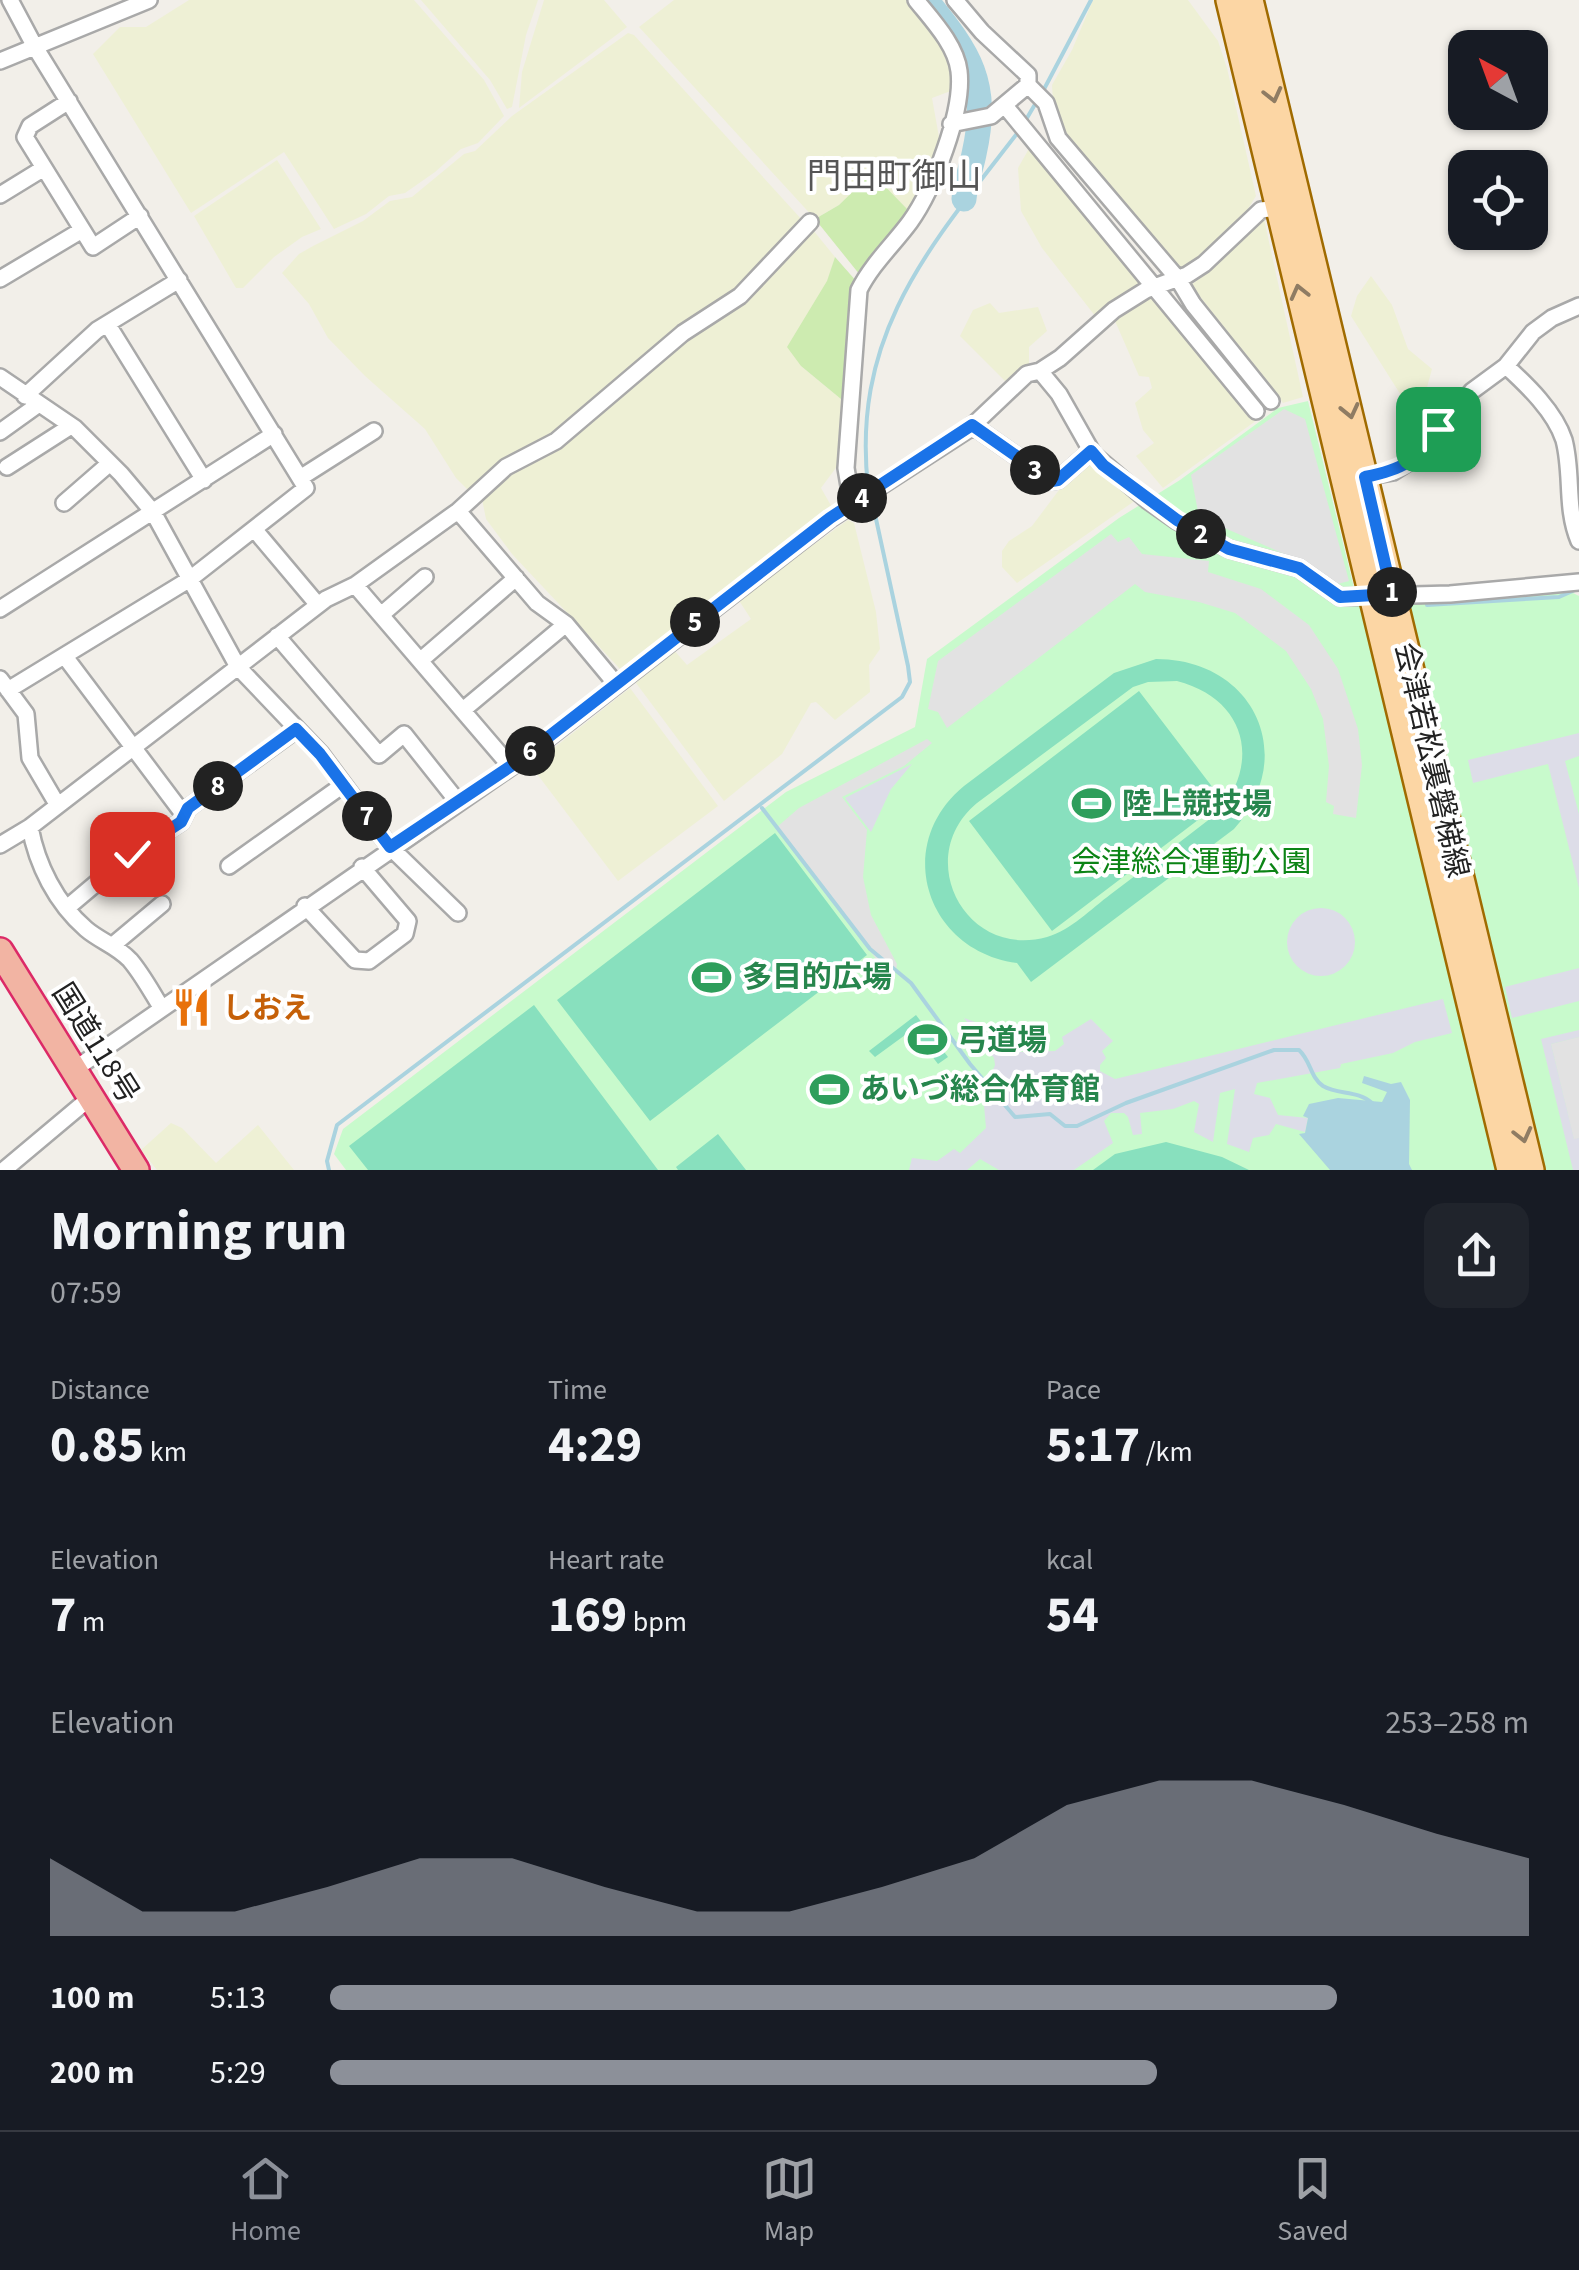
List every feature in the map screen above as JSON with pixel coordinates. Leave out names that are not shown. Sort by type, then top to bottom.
[{"type":"highway","name":"国道118号","points":[[0,951],[136,1170]]},
{"type":"main road","name":"会津若松裏磐梯線","points":[[1229,0],[1365,477],[1382,594],[1531,1170]]},
{"type":"main road","name":"会津若松裏磐梯線","points":[[1250,0],[1289,206],[1382,594],[1510,1170]]},
{"type":"street","points":[[10,0],[306,488],[190,580],[66,658],[4,685],[26,714],[30,758],[57,804]]},
{"type":"street","points":[[0,60],[149,0]]},
{"type":"street","points":[[852,504],[846,468],[859,290],[930,191],[959,95],[954,52],[916,0]]},
{"type":"street","points":[[951,124],[991,116],[1028,85],[1028,76],[954,0]]},
{"type":"street","points":[[1028,85],[1046,103],[1058,138],[1178,279],[1271,400]]},
{"type":"street","points":[[68,101],[24,132],[82,230],[93,247],[140,216]]},
{"type":"street","points":[[1006,107],[1256,411]]},
{"type":"street","points":[[0,195],[44,168]]},
{"type":"street","points":[[74,1069],[511,766],[852,504],[972,425],[1026,374],[1060,358],[1114,310],[1204,264],[1261,210],[1289,206]]},
{"type":"street","points":[[0,845],[30,827],[318,605],[355,585],[458,511],[506,467],[556,441],[684,334],[740,296],[810,222]]},
{"type":"street","points":[[0,279],[82,230]]},
{"type":"street","points":[[0,432],[98,330],[179,280]]},
{"type":"street","points":[[1365,477],[1393,472],[1416,458],[1472,390],[1506,366],[1543,323],[1579,306]]},
{"type":"street","points":[[108,325],[204,480]]},
{"type":"street","points":[[1506,366],[1535,395],[1563,438],[1568,503],[1579,541]]},
{"type":"street","points":[[1040,370],[1103,465],[1177,520],[1229,549],[1299,568],[1340,597],[1450,594],[1579,582]]},
{"type":"street","points":[[0,377],[71,426],[110,463],[152,512],[238,667],[343,784],[390,847],[458,913]]},
{"type":"street","points":[[972,425],[1052,481],[1091,451]]},
{"type":"street","points":[[7,467],[71,426]]},
{"type":"street","points":[[300,478],[374,431]]},
{"type":"street","points":[[0,609],[274,434]]},
{"type":"street","points":[[64,503],[110,463]]},
{"type":"street","points":[[458,511],[537,603],[566,624],[616,684]]},
{"type":"street","points":[[254,529],[318,605]]},
{"type":"street","points":[[381,615],[425,577]]},
{"type":"street","points":[[421,660],[516,578]]},
{"type":"street","points":[[355,585],[511,766]]},
{"type":"street","points":[[463,710],[566,624]]},
{"type":"street","points":[[277,636],[379,755],[404,734],[458,802]]},
{"type":"street","points":[[66,658],[184,815]]},
{"type":"street","points":[[68,907],[132,854],[181,822],[188,808],[296,729]]},
{"type":"street","points":[[229,866],[343,784]]},
{"type":"street","points":[[30,827],[36,858],[68,907],[86,928],[113,944],[132,962],[161,1006]]},
{"type":"street","points":[[306,906],[355,960],[369,961],[405,934],[408,920],[362,867]]},
{"type":"street","points":[[113,944],[162,904]]},
{"type":"street","points":[[4,1170],[91,1097]]},
{"type":"green space","points":[[189,0],[414,0],[484,80],[504,116],[478,143],[461,149],[405,193],[389,196],[366,214],[334,229],[284,152],[191,213],[93,54],[120,27],[146,27]]},
{"type":"green space","points":[[421,0],[538,0],[526,35],[512,107],[507,109],[490,80]]},
{"type":"green space","points":[[544,0],[604,0],[627,27],[519,108],[522,72]]},
{"type":"green space","points":[[674,0],[911,0],[952,59],[956,89],[932,98],[939,137],[929,181],[910,212],[872,174],[839,205],[815,219],[639,27]]},
{"type":"green space","points":[[1093,0],[1188,0],[1218,41],[1227,68],[1256,196],[1238,225],[1202,260],[1178,272],[1069,140],[1053,101],[1052,85]]},
{"type":"green space","points":[[628,33],[634,35],[803,221],[739,290],[553,436],[470,492],[456,478],[425,429],[328,338],[309,304],[282,273],[299,254],[363,221],[390,201],[412,197],[464,154],[475,151],[512,116]]},
{"type":"green space","points":[[1031,145],[1143,286],[1096,317],[1042,248],[1021,211],[1018,168]]},
{"type":"green space","points":[[277,160],[321,229],[302,237],[274,257],[243,288],[236,288],[194,216]]},
{"type":"green space","points":[[872,173],[910,212],[860,275],[815,219],[839,205]]},
{"type":"green space","points":[[1264,219],[1303,397],[1283,403],[1191,285]]},
{"type":"green space","points":[[813,230],[835,257],[801,366],[847,404],[838,465],[821,488],[833,509],[621,670],[512,554],[486,519],[482,499]]},
{"type":"green space","points":[[835,257],[857,282],[847,404],[801,366],[787,347],[827,281]]},
{"type":"green space","points":[[1371,276],[1392,305],[1408,349],[1432,369],[1426,391],[1419,397],[1427,420],[1421,427],[1351,316],[1357,296]]},
{"type":"green space","points":[[1152,293],[1257,420],[1163,488],[1136,456],[1154,443],[1143,430],[1135,403],[1152,388],[1149,377],[1139,376],[1112,314]]},
{"type":"green space","points":[[990,303],[999,313],[1038,307],[1047,331],[1029,347],[1029,365],[1006,382],[960,336],[973,310]]},
{"type":"green space","name":"会津総合運動公園","points":[[1308,401],[1358,604],[1563,588],[1579,596],[1579,1170],[346,1170],[334,1154],[343,1129],[786,792],[915,727],[927,659],[1119,518],[1180,480],[1278,408]]},
{"type":"green space","points":[[1089,464],[1136,500],[1017,583],[1002,567],[1002,551],[1009,541],[1032,526],[1062,486]]},
{"type":"green space","points":[[848,520],[854,523],[876,612],[880,649],[869,665],[870,692],[835,720],[816,702],[811,703],[782,754],[724,801],[636,683],[673,649],[687,665],[751,619],[738,599]]},
{"type":"green space","points":[[1156,659],[1190,663],[1218,675],[1241,693],[1256,716],[1264,743],[1263,771],[1254,800],[1234,829],[1031,982],[1017,963],[986,954],[960,939],[941,917],[929,892],[925,865],[929,837],[942,810],[964,786],[1114,673]],"holes":[[[1177,681],[1200,689],[1231,716],[1239,732],[1240,771],[1220,811],[1056,934],[1018,940],[992,933],[972,919],[957,899],[949,875],[949,850],[958,825],[977,803],[1133,687]]]},
{"type":"green space","points":[[630,688],[718,806],[618,881],[531,766]]},
{"type":"green space","points":[[1139,691],[1223,801],[1052,931],[969,821]]},
{"type":"green space","name":"多目的広場","points":[[775,833],[867,955],[650,1121],[557,1000]]},
{"type":"green space","points":[[534,1005],[658,1170],[368,1170],[349,1146]]},
{"type":"green space","name":"弓道場","points":[[916,1015],[948,1057],[938,1064],[912,1030],[875,1057],[869,1051]]},
{"type":"green space","points":[[171,1123],[182,1128],[216,1163],[258,1125],[294,1170],[157,1170],[141,1150]]},
{"type":"green space","points":[[718,1134],[746,1170],[678,1170],[676,1167]]},
{"type":"green space","points":[[1166,1142],[1222,1157],[1249,1170],[1093,1170],[1115,1154]]},
{"type":"shaded area","points":[[1284,409],[1305,419],[1349,581],[1330,586],[1294,558],[1199,517],[1191,475]]},
{"type":"shaded area","points":[[1111,534],[1118,542],[1129,537],[1142,554],[1209,561],[1208,572],[1261,589],[1309,625],[1338,669],[1358,729],[1362,765],[1356,818],[1333,814],[1334,806],[1326,802],[1329,766],[1323,719],[1311,689],[1286,651],[1235,613],[1145,592],[1135,584],[947,728],[938,712],[928,709],[938,661]]},
{"type":"shaded area","points":[[1579,733],[1579,756],[1565,761],[1579,814],[1579,888],[1548,764],[1473,783],[1468,760]]},
{"type":"shaded area","points":[[927,739],[932,743],[904,766],[842,797],[867,830],[863,877],[871,915],[897,964],[889,976],[777,827],[799,808]]},
{"type":"shaded area","points":[[912,764],[891,789],[871,832],[845,798]]},
{"type":"shaded area","points":[[1321,908],[1334,910],[1345,918],[1353,929],[1353,955],[1345,966],[1334,974],[1321,976],[1308,974],[1297,966],[1289,955],[1287,942],[1289,929],[1297,918],[1308,910]]},
{"type":"shaded area","points":[[1579,968],[1579,1001],[1512,1018],[1505,987]]},
{"type":"shaded area","points":[[1443,999],[1452,1033],[1415,1042],[1393,1053],[1341,1064],[1340,1068],[1257,1083],[1254,1094],[1270,1098],[1278,1115],[1308,1118],[1305,1132],[1276,1124],[1269,1135],[1253,1138],[1249,1152],[1227,1144],[1235,1089],[1220,1093],[1213,1142],[1194,1132],[1199,1104],[1194,1101],[1173,1109],[1140,1113],[1142,1134],[1133,1135],[1124,1113],[1111,1113],[1104,1121],[1113,1143],[1074,1170],[999,1170],[980,1159],[967,1170],[909,1170],[912,1158],[937,1161],[954,1149],[960,1153],[986,1128],[983,1094],[995,1065],[994,1058],[964,1018],[978,1023],[1004,1055],[1055,1051],[1064,1044],[1062,1037],[1091,1019],[1113,1041],[1102,1051],[1106,1058],[1100,1071],[1115,1079]]},
{"type":"shaded area","points":[[1579,1030],[1579,1037],[1551,1044],[1574,1139],[1579,1138],[1579,1170],[1573,1170],[1541,1039]]},
{"type":"shaded area","points":[[1579,1037],[1579,1138],[1574,1140],[1551,1044]]},
{"type":"water","points":[[1364,1076],[1391,1084],[1401,1082],[1410,1100],[1412,1170],[1330,1170],[1299,1134],[1305,1133],[1308,1118],[1303,1116],[1309,1104],[1338,1098],[1382,1102],[1387,1092],[1362,1083]]},
{"type":"waterway","points":[[926,0],[965,54],[977,88],[978,129],[964,199]]},
{"type":"waterway","points":[[1042,93],[1091,0]]},
{"type":"waterway","points":[[1024,123],[1037,101]]},
{"type":"waterway","points":[[868,487],[866,432],[872,382],[885,336],[928,253],[1019,131]]},
{"type":"waterway","points":[[329,1170],[327,1161],[337,1125],[902,697],[910,682],[908,666],[871,496]]},
{"type":"waterway","points":[[1427,605],[1559,597],[1579,588]]},
{"type":"waterway","points":[[762,808],[870,949],[911,983],[970,1064],[1015,1117],[1050,1114],[1065,1126],[1077,1126],[1126,1103],[1274,1050],[1299,1050],[1323,1086],[1361,1096],[1372,1103]]},
{"type":"place","name":"陸上競技場","points":[[1092,804]]},
{"type":"place","name":"多目的広場","points":[[712,977]]},
{"type":"place","name":"しおえ","points":[[192,1008]]},
{"type":"place","name":"弓道場","points":[[927,1040]]},
{"type":"place","name":"あいづ総合体育館","points":[[830,1089]]},
{"type":"district","name":"門田町御山","points":[[894,176]]},
{"type":"route","points":[[132,854],[181,822],[188,808],[296,729],[320,754],[390,847],[511,766],[830,518],[972,425],[1052,481],[1091,451],[1103,465],[1177,520],[1229,549],[1299,568],[1340,597],[1392,594],[1365,477],[1403,468],[1438,429]]}]
